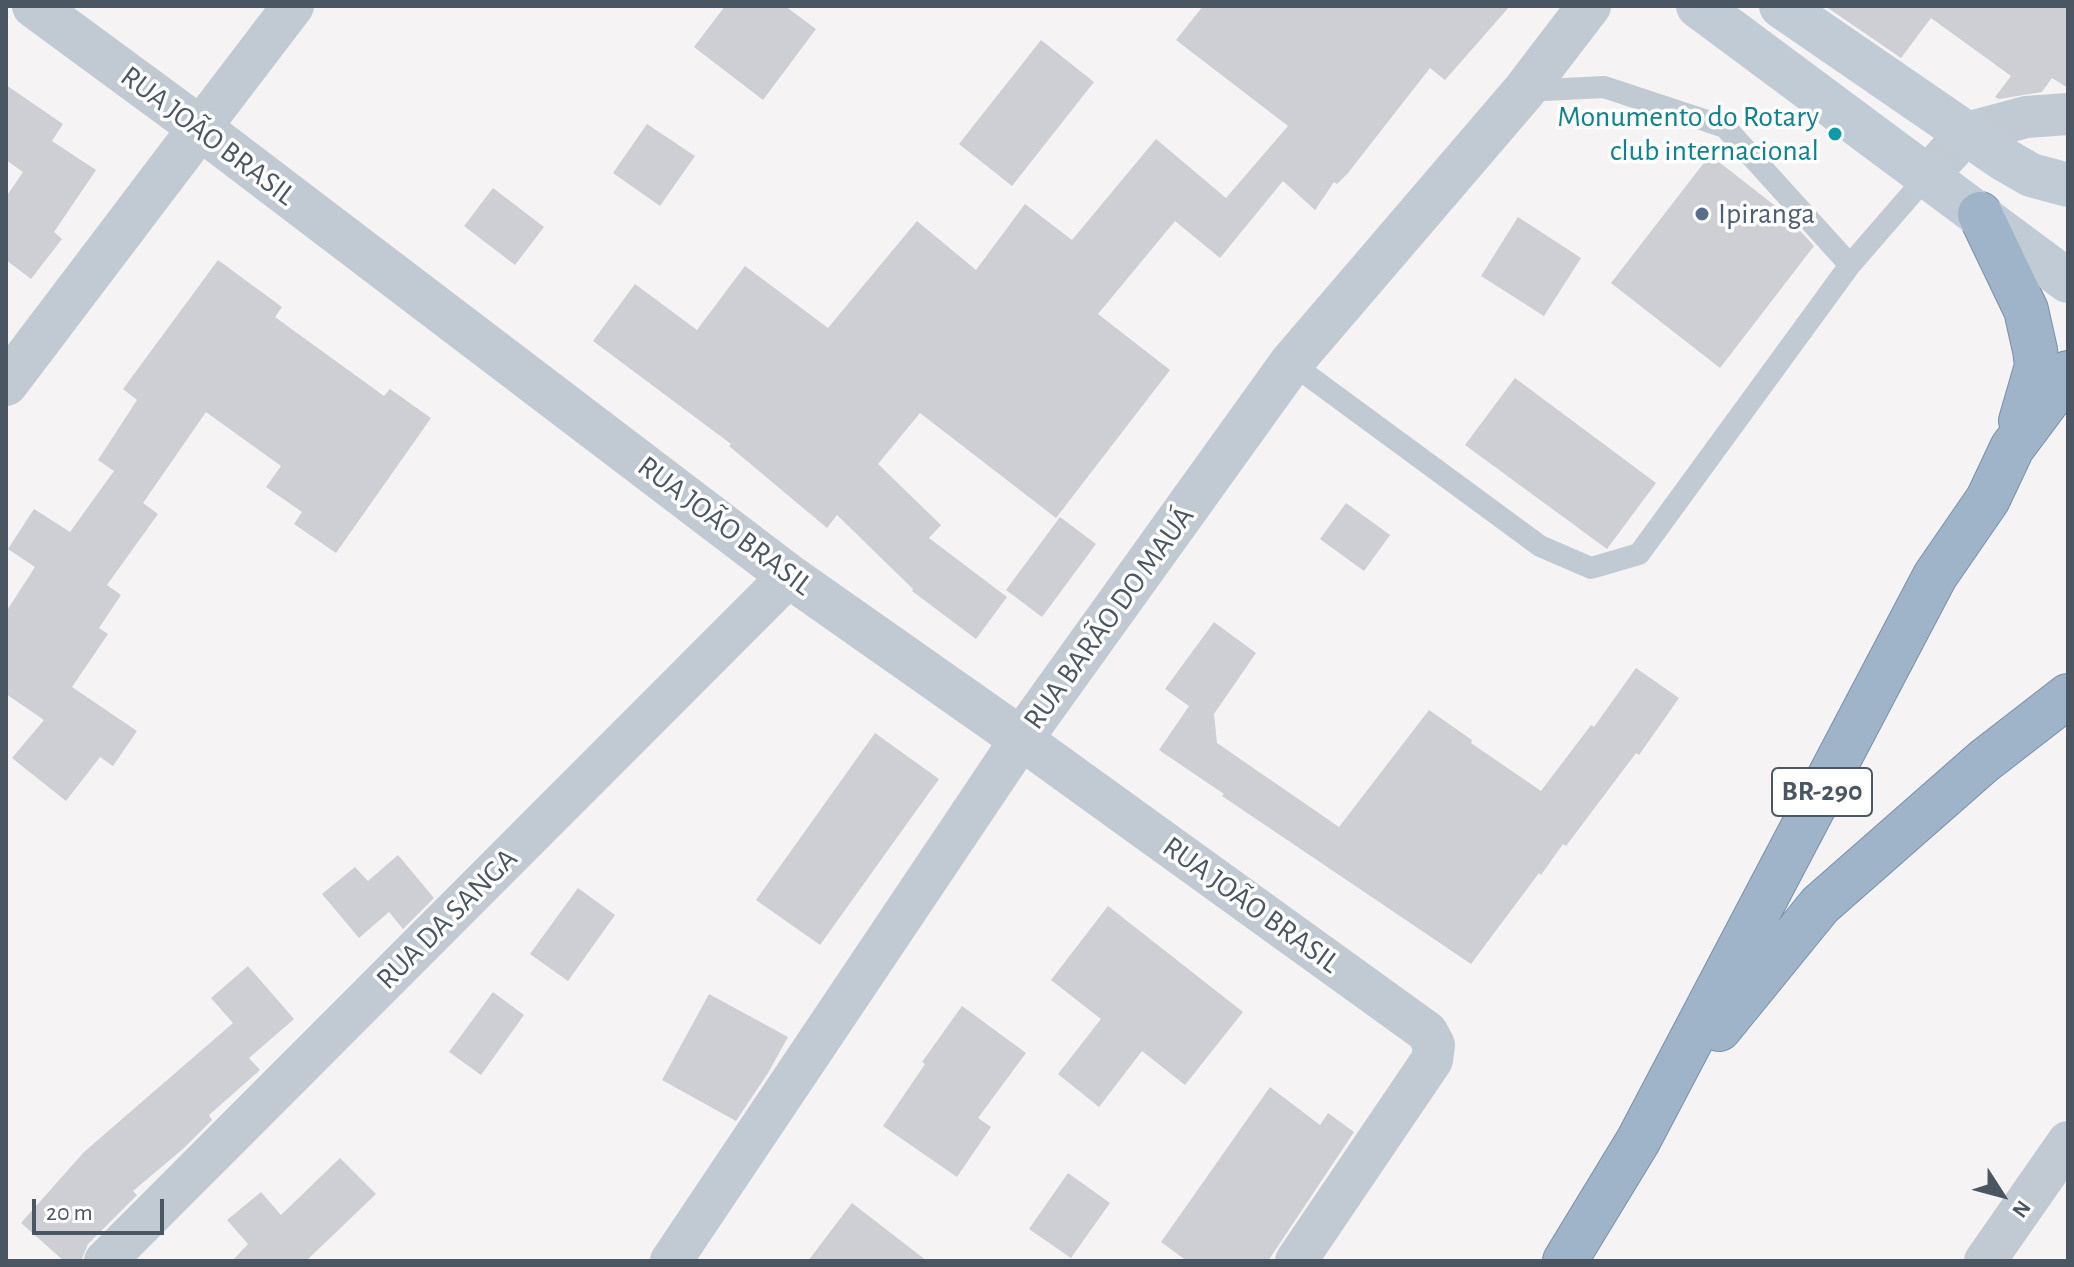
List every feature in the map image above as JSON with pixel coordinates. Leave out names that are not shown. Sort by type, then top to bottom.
[{"type":"highway","points":[[1980,214],[2026,310],[2036,358],[2033,385],[2012,448]]},
{"type":"highway","name":"BR-290","points":[[1565,1261],[1638,1141],[1935,576],[1988,499],[2012,448],[2068,373]]},
{"type":"highway","name":"BR-290","points":[[1638,1141],[1727,1019],[1820,905],[1984,761],[2068,696]]},
{"type":"main road","points":[[1698,6],[2068,281]]},
{"type":"main road","points":[[1781,6],[2031,175],[2068,185]]},
{"type":"street","name":"RUA JOÃO BRASIL","points":[[34,6],[200,128],[789,576],[1427,1032],[1434,1045],[1432,1060],[1296,1261]]},
{"type":"street","points":[[6,384],[293,6]]},
{"type":"street","name":"RUA BARÃO DO MAUÁ","points":[[671,1261],[1021,739],[1291,363],[1524,91],[1589,6]]},
{"type":"street","points":[[1928,175],[1967,133],[2026,117],[2068,114]]},
{"type":"street","name":"RUA DA SANGA","points":[[105,1261],[789,576]]},
{"type":"street","points":[[1985,1261],[2068,1142]]},
{"type":"lane","points":[[1524,91],[1604,87],[1725,127],[1850,265]]},
{"type":"lane","points":[[1291,363],[1540,546],[1591,568],[1639,554],[1850,265],[1928,175]]},
{"type":"building","points":[[725,6],[785,6],[816,29],[763,100],[694,47]]},
{"type":"building","points":[[1203,6],[1510,6],[1445,80],[1430,68],[1348,173],[1337,184],[1334,182],[1315,210],[1283,181],[1220,258],[1175,221],[1098,314],[1170,370],[1056,518],[920,413],[878,464],[941,525],[929,538],[1007,597],[976,639],[912,591],[837,515],[827,528],[729,446],[731,444],[593,341],[635,284],[697,330],[745,266],[828,328],[917,221],[976,270],[1025,204],[1072,240],[1156,139],[1226,198],[1288,126],[1176,40]]},
{"type":"building","points":[[1825,6],[2068,6],[2068,88],[2052,78],[2042,92],[1999,99],[1995,97],[2011,76],[1931,18],[1901,58]]},
{"type":"building","points":[[1041,40],[1094,82],[1012,186],[959,144]]},
{"type":"building","points":[[6,85],[63,124],[52,141],[96,170],[54,232],[62,239],[31,279],[6,260],[6,197],[23,172],[6,160]]},
{"type":"building","points":[[647,124],[695,156],[660,206],[613,173]]},
{"type":"building","points":[[1710,155],[1783,212],[1814,246],[1720,368],[1611,283]]},
{"type":"building","points":[[493,188],[544,227],[515,265],[464,226]]},
{"type":"building","points":[[1518,217],[1581,258],[1544,316],[1481,276]]},
{"type":"building","points":[[218,260],[282,307],[275,317],[384,396],[390,389],[431,418],[336,553],[294,524],[302,512],[266,487],[281,466],[206,412],[143,503],[158,514],[107,585],[121,595],[99,628],[108,634],[72,687],[137,731],[113,766],[100,757],[66,801],[12,758],[44,720],[6,694],[6,612],[35,567],[8,549],[34,509],[70,532],[114,471],[98,460],[137,400],[123,389]]},
{"type":"building","points":[[1515,378],[1656,483],[1607,549],[1465,445]]},
{"type":"building","points":[[1346,503],[1390,535],[1364,571],[1320,539]]},
{"type":"building","points":[[1060,517],[1096,544],[1042,617],[1006,590]]},
{"type":"building","points":[[1214,622],[1256,653],[1214,714],[1217,743],[1339,827],[1429,710],[1541,791],[1591,725],[1594,727],[1636,668],[1679,698],[1639,755],[1636,753],[1566,846],[1563,844],[1541,875],[1539,873],[1471,964],[1159,750],[1189,706],[1165,689]]},
{"type":"building","points":[[875,733],[939,779],[820,945],[756,900]]},
{"type":"building","points":[[398,855],[434,898],[403,929],[389,912],[359,938],[322,894],[355,867],[368,881]]},
{"type":"building","points":[[578,888],[615,915],[568,981],[530,954]]},
{"type":"building","points":[[1108,906],[1243,1012],[1185,1085],[1142,1051],[1099,1107],[1058,1074],[1101,1019],[1051,980]]},
{"type":"building","points":[[248,966],[294,1019],[249,1058],[260,1070],[209,1115],[212,1120],[184,1148],[133,1191],[137,1195],[88,1244],[81,1261],[64,1261],[21,1223],[84,1152],[233,1023],[211,998]]},
{"type":"building","points":[[493,992],[524,1015],[481,1075],[449,1052]]},
{"type":"building","points":[[709,994],[788,1037],[736,1121],[662,1080]]},
{"type":"building","points":[[962,1006],[1026,1053],[978,1118],[991,1127],[957,1177],[883,1126],[925,1064],[922,1062]]},
{"type":"building","points":[[1270,1087],[1320,1125],[1328,1113],[1354,1132],[1268,1261],[1187,1261],[1161,1242]]},
{"type":"building","points":[[340,1158],[376,1194],[306,1261],[232,1261],[248,1244],[227,1220],[261,1192],[281,1215]]},
{"type":"building","points":[[1068,1173],[1110,1203],[1071,1258],[1029,1229]]},
{"type":"building","points":[[852,1203],[927,1261],[808,1261]]},
{"type":"place","name":"Monumento do Rotary club internacional","points":[[1835,134]]},
{"type":"place","name":"Ipiranga","points":[[1702,214]]}]
